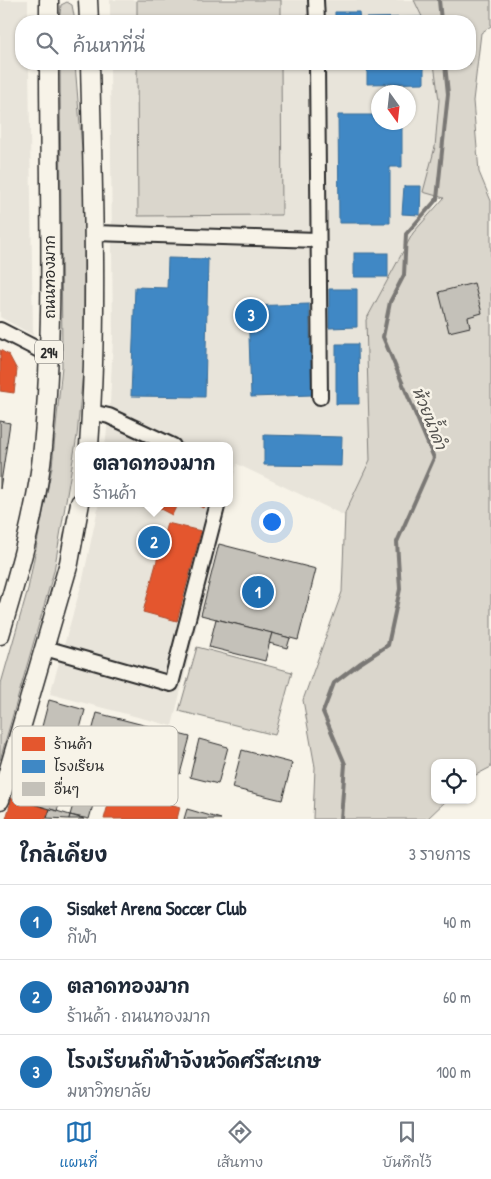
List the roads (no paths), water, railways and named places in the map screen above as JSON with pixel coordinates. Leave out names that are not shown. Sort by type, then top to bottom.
[{"type":"main road","points":[[48,0],[49,15]]},
{"type":"main road","points":[[88,0],[89,15]]},
{"type":"main road","name":"ถนนทองมาก","points":[[0,635],[23,554],[43,449],[49,355],[49,70]]},
{"type":"main road","points":[[89,442],[94,372],[94,233],[90,70]]},
{"type":"main road","points":[[21,726],[69,563],[79,507]]},
{"type":"main road","points":[[0,800],[12,759]]},
{"type":"street","points":[[316,0],[316,15]]},
{"type":"street","points":[[317,70],[320,398]]},
{"type":"street","points":[[94,233],[318,240]]},
{"type":"street","points":[[0,330],[49,355]]},
{"type":"street","points":[[92,412],[109,416],[164,442]]},
{"type":"street","points":[[44,648],[171,684],[217,507]]},
{"type":"waterway","name":"ห้วยน้ำคำ","points":[[439,0],[440,15]]},
{"type":"waterway","name":"ห้วยน้ำคำ","points":[[341,819],[345,764],[323,712],[334,683],[388,645],[400,589],[397,542],[434,458],[383,337],[390,302],[404,275],[406,234],[437,199],[448,94],[446,70]]},
{"type":"place","name":"โรงเรียนกีฬาจังหวัดศรีสะเกษ","points":[[251,315]]},
{"type":"place","name":"ตลาดทองมาก","points":[[154,542]]},
{"type":"place","name":"Sisaket Arena Soccer Club","points":[[258,592]]}]
